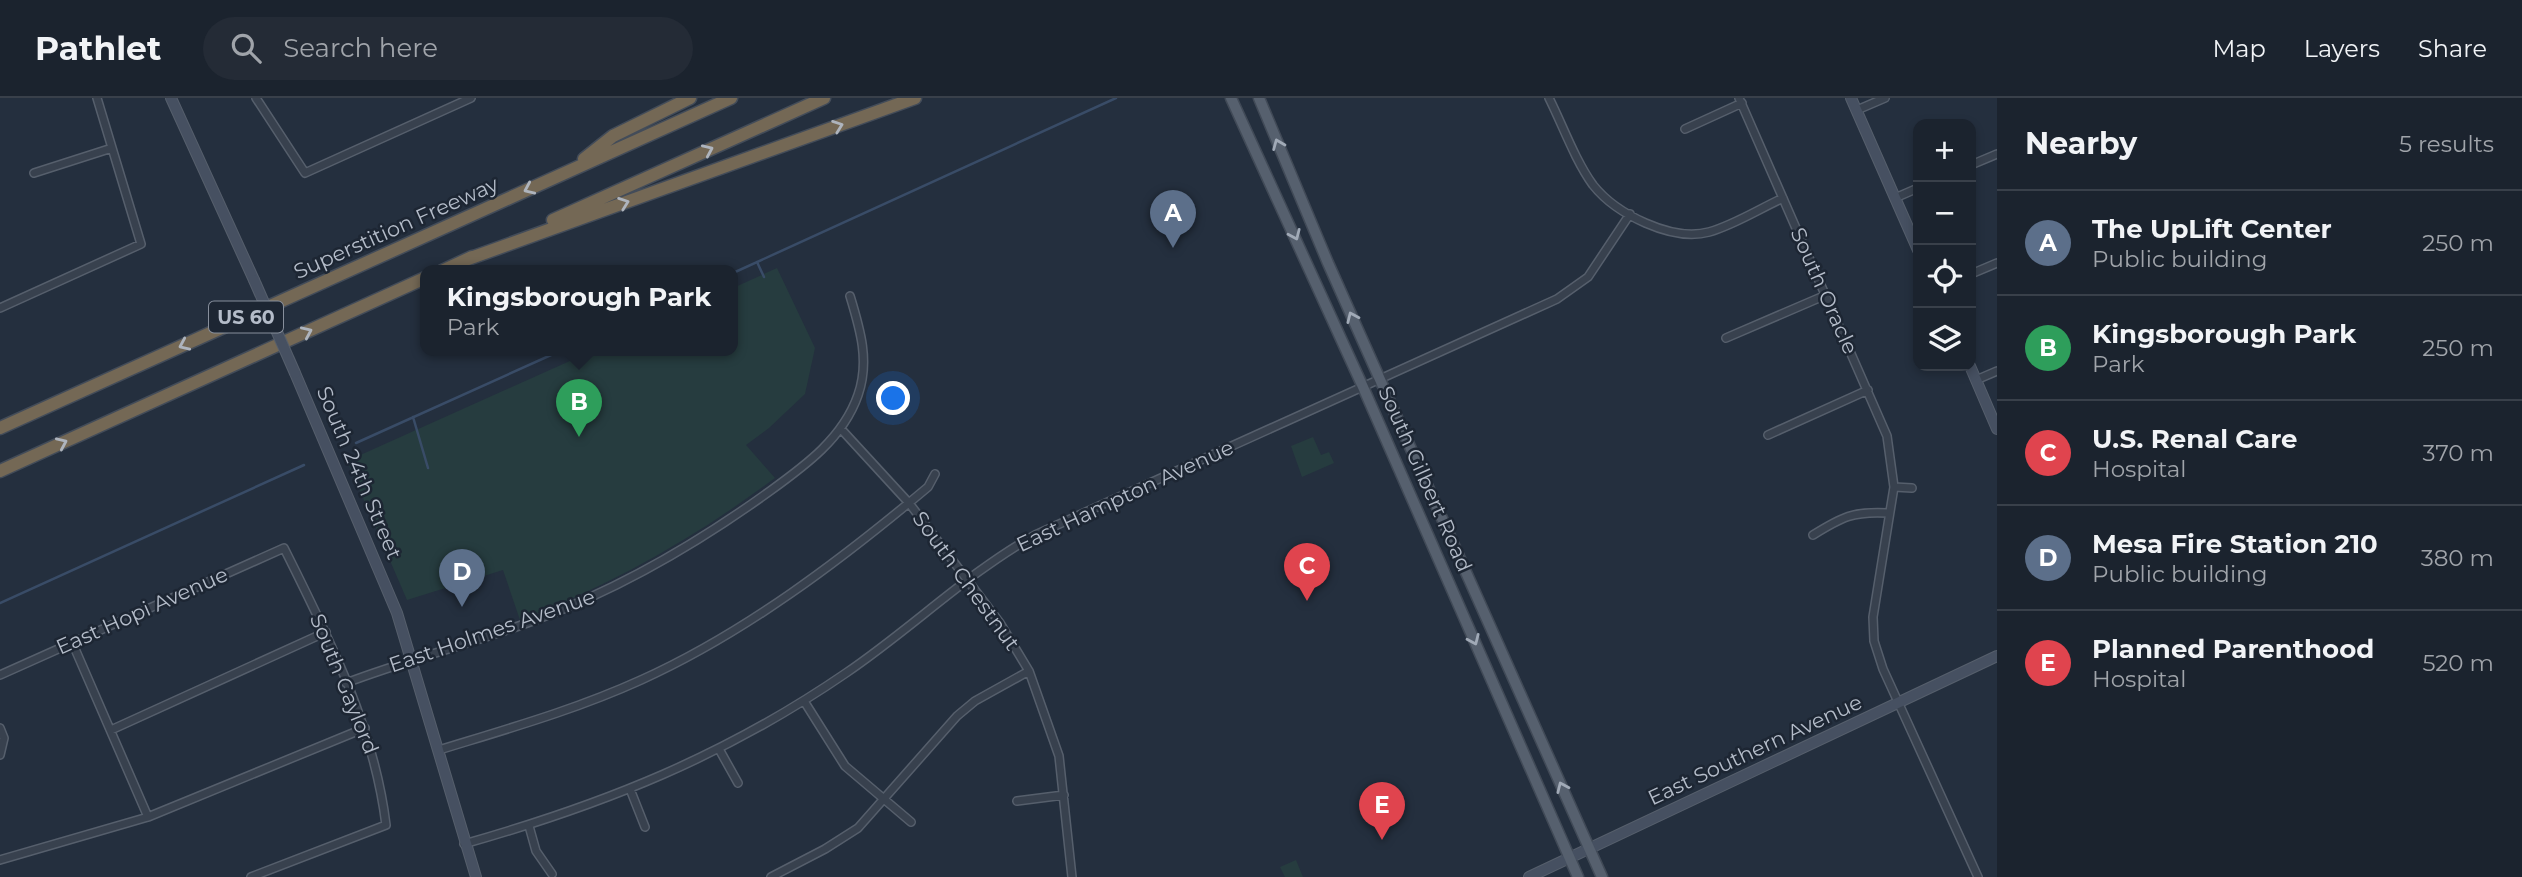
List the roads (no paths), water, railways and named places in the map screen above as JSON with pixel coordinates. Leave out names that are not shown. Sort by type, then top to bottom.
[{"type":"highway","points":[[567,172],[613,136],[690,98]]},
{"type":"highway","name":"Superstition Freeway","points":[[0,428],[731,98]]},
{"type":"highway","points":[[455,265],[824,98]]},
{"type":"highway","points":[[468,259],[915,98]]},
{"type":"highway","name":"US 60","points":[[0,471],[420,280]]},
{"type":"main road","name":"South Gilbert Road","points":[[1231,98],[1363,387],[1578,877]]},
{"type":"main road","name":"South Gilbert Road","points":[[1259,98],[1380,380],[1602,877]]},
{"type":"street","points":[[0,308],[141,244],[97,98]]},
{"type":"street","name":"South 24th Street","points":[[172,98],[386,583],[412,659],[464,844],[476,877]]},
{"type":"street","points":[[256,98],[305,173],[471,98]]},
{"type":"street","points":[[1549,98],[1594,186],[1630,214],[1671,231],[1703,233],[1783,198]]},
{"type":"street","points":[[1851,98],[1916,245]]},
{"type":"street","points":[[1857,110],[1885,98]]},
{"type":"street","points":[[1685,129],[1741,101]]},
{"type":"street","name":"South Oracle","points":[[1741,101],[1887,436],[1894,487],[1875,595],[1873,630],[1880,661],[1978,877]]},
{"type":"street","points":[[34,173],[112,148]]},
{"type":"street","points":[[1976,163],[1997,153]]},
{"type":"street","points":[[1895,198],[1913,190]]},
{"type":"street","name":"East Hampton Avenue","points":[[464,844],[529,826],[630,789],[719,749],[804,701],[880,650],[1011,549],[1045,530],[1380,380],[1572,290],[1588,277],[1605,255],[1630,214]]},
{"type":"street","points":[[1976,272],[1997,263]]},
{"type":"street","points":[[1726,338],[1826,295]]},
{"type":"street","name":"East Holmes Avenue","points":[[346,683],[538,619],[649,569],[763,496],[813,457],[841,429],[859,393],[864,354],[850,296]]},
{"type":"street","points":[[1972,371],[1997,429]]},
{"type":"street","points":[[1976,380],[1997,371]]},
{"type":"street","points":[[1768,435],[1868,390]]},
{"type":"street","name":"South Chestnut","points":[[841,429],[909,503],[1011,639],[1029,671],[1059,756],[1072,877]]},
{"type":"street","points":[[439,750],[566,711],[675,663],[758,615],[928,488],[935,474]]},
{"type":"street","points":[[1894,487],[1912,488]]},
{"type":"street","points":[[1813,535],[1853,513],[1888,513]]},
{"type":"street","name":"South Gaylord","points":[[251,877],[386,825],[379,772],[365,729],[326,632],[284,548]]},
{"type":"street","name":"East Hopi Avenue","points":[[0,675],[284,548]]},
{"type":"street","points":[[111,730],[326,632]]},
{"type":"street","points":[[72,642],[148,817]]},
{"type":"street","name":"East Southern Avenue","points":[[1529,877],[1997,656]]},
{"type":"street","points":[[771,877],[843,839],[883,800],[957,716],[975,701],[1029,671]]},
{"type":"street","points":[[804,701],[845,766],[911,822]]},
{"type":"street","points":[[0,728],[4,738],[0,755]]},
{"type":"street","points":[[0,860],[148,817],[365,729]]},
{"type":"street","points":[[719,749],[738,783]]},
{"type":"street","points":[[630,789],[645,827]]},
{"type":"street","points":[[1017,801],[1064,795]]},
{"type":"street","points":[[529,826],[537,850],[552,874]]},
{"type":"waterway","points":[[738,271],[1116,98]]},
{"type":"waterway","points":[[757,262],[764,277]]},
{"type":"waterway","points":[[356,443],[549,356]]},
{"type":"waterway","points":[[413,417],[428,468]]},
{"type":"waterway","points":[[0,603],[304,465]]},
{"type":"place","name":"The UpLift Center","points":[[1173,248]]},
{"type":"place","name":"Kingsborough Park","points":[[579,437]]},
{"type":"place","name":"U.S. Renal Care","points":[[1307,601]]},
{"type":"place","name":"Mesa Fire Station 210","points":[[462,607]]},
{"type":"place","name":"Planned Parenthood","points":[[1382,840]]}]
